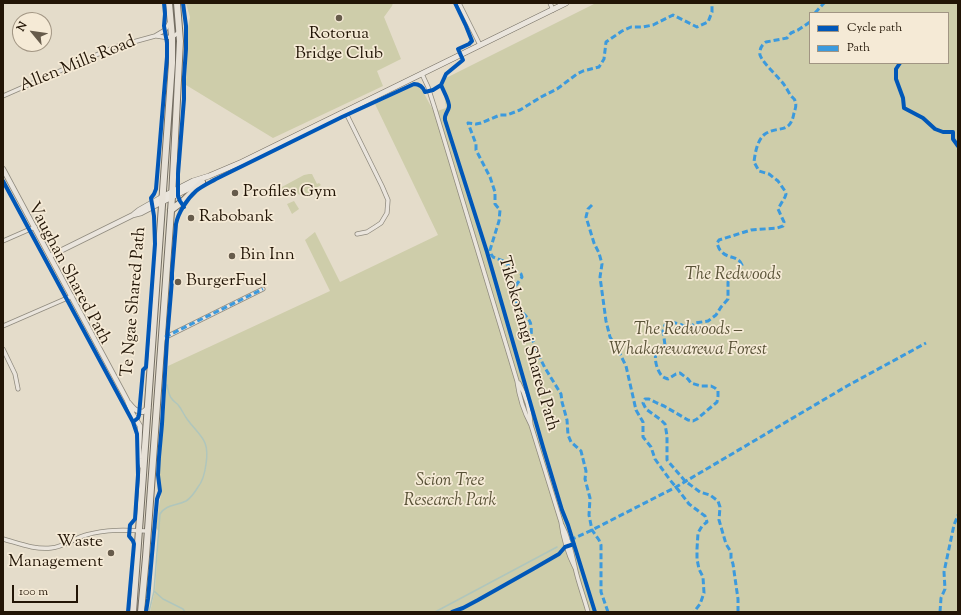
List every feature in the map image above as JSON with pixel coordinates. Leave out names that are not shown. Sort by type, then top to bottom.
[{"type":"highway","points":[[133,612],[168,117],[171,40],[169,3]]},
{"type":"highway","points":[[141,612],[172,194],[180,51],[178,3]]},
{"type":"highway","points":[[171,210],[183,201],[202,182]]},
{"type":"main road","points":[[162,200],[193,181],[242,162],[566,3]]},
{"type":"main road","points":[[172,194],[202,182],[209,176]]},
{"type":"street","points":[[459,3],[480,45]]},
{"type":"street","points":[[550,3],[553,10]]},
{"type":"street","name":"Allen Mills Road","points":[[3,96],[110,49],[154,36],[165,30],[171,18]]},
{"type":"street","points":[[171,40],[180,32]]},
{"type":"street","name":"Allen Mills Road","points":[[154,36],[171,40]]},
{"type":"street","points":[[422,74],[428,87],[518,381],[527,404],[531,425],[561,522],[562,533],[570,558],[575,568],[588,612]]},
{"type":"street","points":[[345,111],[388,200],[387,213],[381,222],[367,232],[357,234]]},
{"type":"street","points":[[3,168],[140,426],[140,459],[144,470]]},
{"type":"street","points":[[50,256],[133,214],[142,213],[162,200]]},
{"type":"street","points":[[3,241],[35,227]]},
{"type":"street","points":[[162,339],[263,289]]},
{"type":"street","points":[[3,326],[72,296]]},
{"type":"street","points":[[3,350],[15,374],[18,389]]},
{"type":"street","points":[[127,400],[135,410],[139,412],[143,412],[148,408]]},
{"type":"street","points":[[3,539],[34,547],[52,548],[58,547],[75,538],[95,533],[107,531],[147,531]]},
{"type":"green space","points":[[186,3],[393,3],[384,17],[401,59],[377,71],[383,86],[273,138],[186,85],[188,28],[190,17]]},
{"type":"green space","name":"The Redwoods – Whakarewarewa Forest","points":[[596,3],[958,3],[958,612],[150,612],[155,590],[159,532],[156,528],[161,494],[159,470],[168,366],[330,291],[305,240],[315,232],[340,282],[438,235],[375,104],[416,85],[421,88],[434,112],[446,108],[442,80]]},
{"type":"green space","points":[[312,174],[317,184],[319,183],[321,185],[313,190],[314,194],[299,194],[294,190],[284,196],[280,188],[304,175]]},
{"type":"green space","points":[[294,201],[299,209],[292,214],[287,204]]},
{"type":"waterway","points":[[149,612],[154,591],[160,514],[165,508],[183,503],[193,495],[200,485],[205,470],[207,456],[207,449],[203,439],[178,405],[171,398],[167,385]]},
{"type":"waterway","points":[[435,612],[557,547]]},
{"type":"waterway","points":[[154,591],[163,599],[183,609],[185,612]]},
{"type":"marked path","points":[[608,612],[601,592],[601,545],[592,530],[589,515],[590,498],[585,479],[586,471],[581,451],[571,442],[568,435],[567,420],[561,394],[545,368],[531,338],[530,321],[518,309],[514,288],[522,277],[521,274],[503,261],[493,257],[491,254],[490,250],[499,221],[500,210],[495,204],[495,192],[490,177],[476,150],[476,144],[468,123],[481,123],[500,115],[507,115],[520,110],[557,89],[577,74],[599,67],[604,59],[606,42],[622,31],[631,27],[653,25],[673,15],[697,27],[708,22],[712,12],[712,3]]},
{"type":"marked path","points":[[816,12],[824,3]]},
{"type":"marked path","points":[[738,612],[738,599],[731,552],[726,544],[719,520],[720,507],[718,501],[710,495],[700,492],[685,481],[667,460],[667,436],[665,424],[646,409],[643,403],[645,399],[649,399],[688,420],[693,421],[717,402],[718,391],[711,386],[701,386],[691,383],[680,373],[668,379],[663,377],[657,367],[655,357],[659,348],[665,345],[663,331],[665,325],[671,322],[684,326],[692,326],[695,323],[708,321],[716,315],[728,299],[728,282],[742,265],[738,260],[727,256],[721,251],[717,243],[719,240],[751,230],[777,228],[783,226],[784,222],[778,209],[785,197],[785,191],[778,181],[769,174],[759,171],[754,162],[757,147],[762,137],[770,131],[787,127],[792,120],[796,104],[786,87],[762,59],[760,51],[766,42],[787,38],[791,33],[809,23]]},
{"type":"marked path","points":[[592,205],[588,209],[586,217],[602,264],[600,277],[606,321],[610,337],[626,366],[636,410],[643,422],[643,437],[651,447],[655,459],[670,480],[689,504],[705,516],[707,522],[702,526],[698,533],[697,559],[699,569],[703,577],[704,593],[700,604],[694,612]]},
{"type":"marked path","points":[[165,337],[263,289]]},
{"type":"marked path","points":[[570,540],[676,487],[847,386],[926,343]]},
{"type":"marked path","points":[[940,612],[941,598],[945,589],[944,572],[954,525],[958,515]]},
{"type":"cycle path","name":"Te Ngae Shared Path","points":[[128,612],[134,544],[129,536],[130,525],[135,519],[138,475],[137,434],[133,422],[139,415],[143,370],[146,367],[155,244],[154,216],[151,198],[156,189],[167,57],[167,43],[164,26],[164,3]]},
{"type":"cycle path","points":[[183,3],[186,26],[186,49],[178,196],[184,207]]},
{"type":"cycle path","points":[[146,612],[157,499],[160,491],[158,475],[159,457],[176,224],[181,211],[193,194],[203,186],[342,117],[414,84],[421,86],[425,92],[433,90],[441,85],[446,74],[463,60],[458,49],[472,41],[455,3]]},
{"type":"cycle path","points":[[899,64],[896,69],[896,79],[903,98],[904,108],[923,118],[935,129],[943,132],[953,132],[953,139],[958,146]]},
{"type":"cycle path","name":"Tikokorangi Shared Path","points":[[441,85],[449,105],[445,120],[487,252],[562,510],[595,612]]},
{"type":"cycle path","name":"Vaughan Shared Path","points":[[3,181],[133,422]]},
{"type":"cycle path","points":[[452,612],[478,600],[559,554],[565,547],[574,544]]},
{"type":"place","name":"Rotorua Bridge Club","points":[[339,18]]},
{"type":"place","name":"Profiles Gym","points":[[235,193]]},
{"type":"place","name":"Rabobank","points":[[191,218]]},
{"type":"place","name":"Bin Inn","points":[[232,256]]},
{"type":"place","name":"BurgerFuel","points":[[178,282]]},
{"type":"place","name":"Waste Management","points":[[111,553]]},
{"type":"park label","name":"The Redwoods","points":[[733,276]]},
{"type":"park label","name":"Scion Tree Research Park","points":[[450,492]]}]
